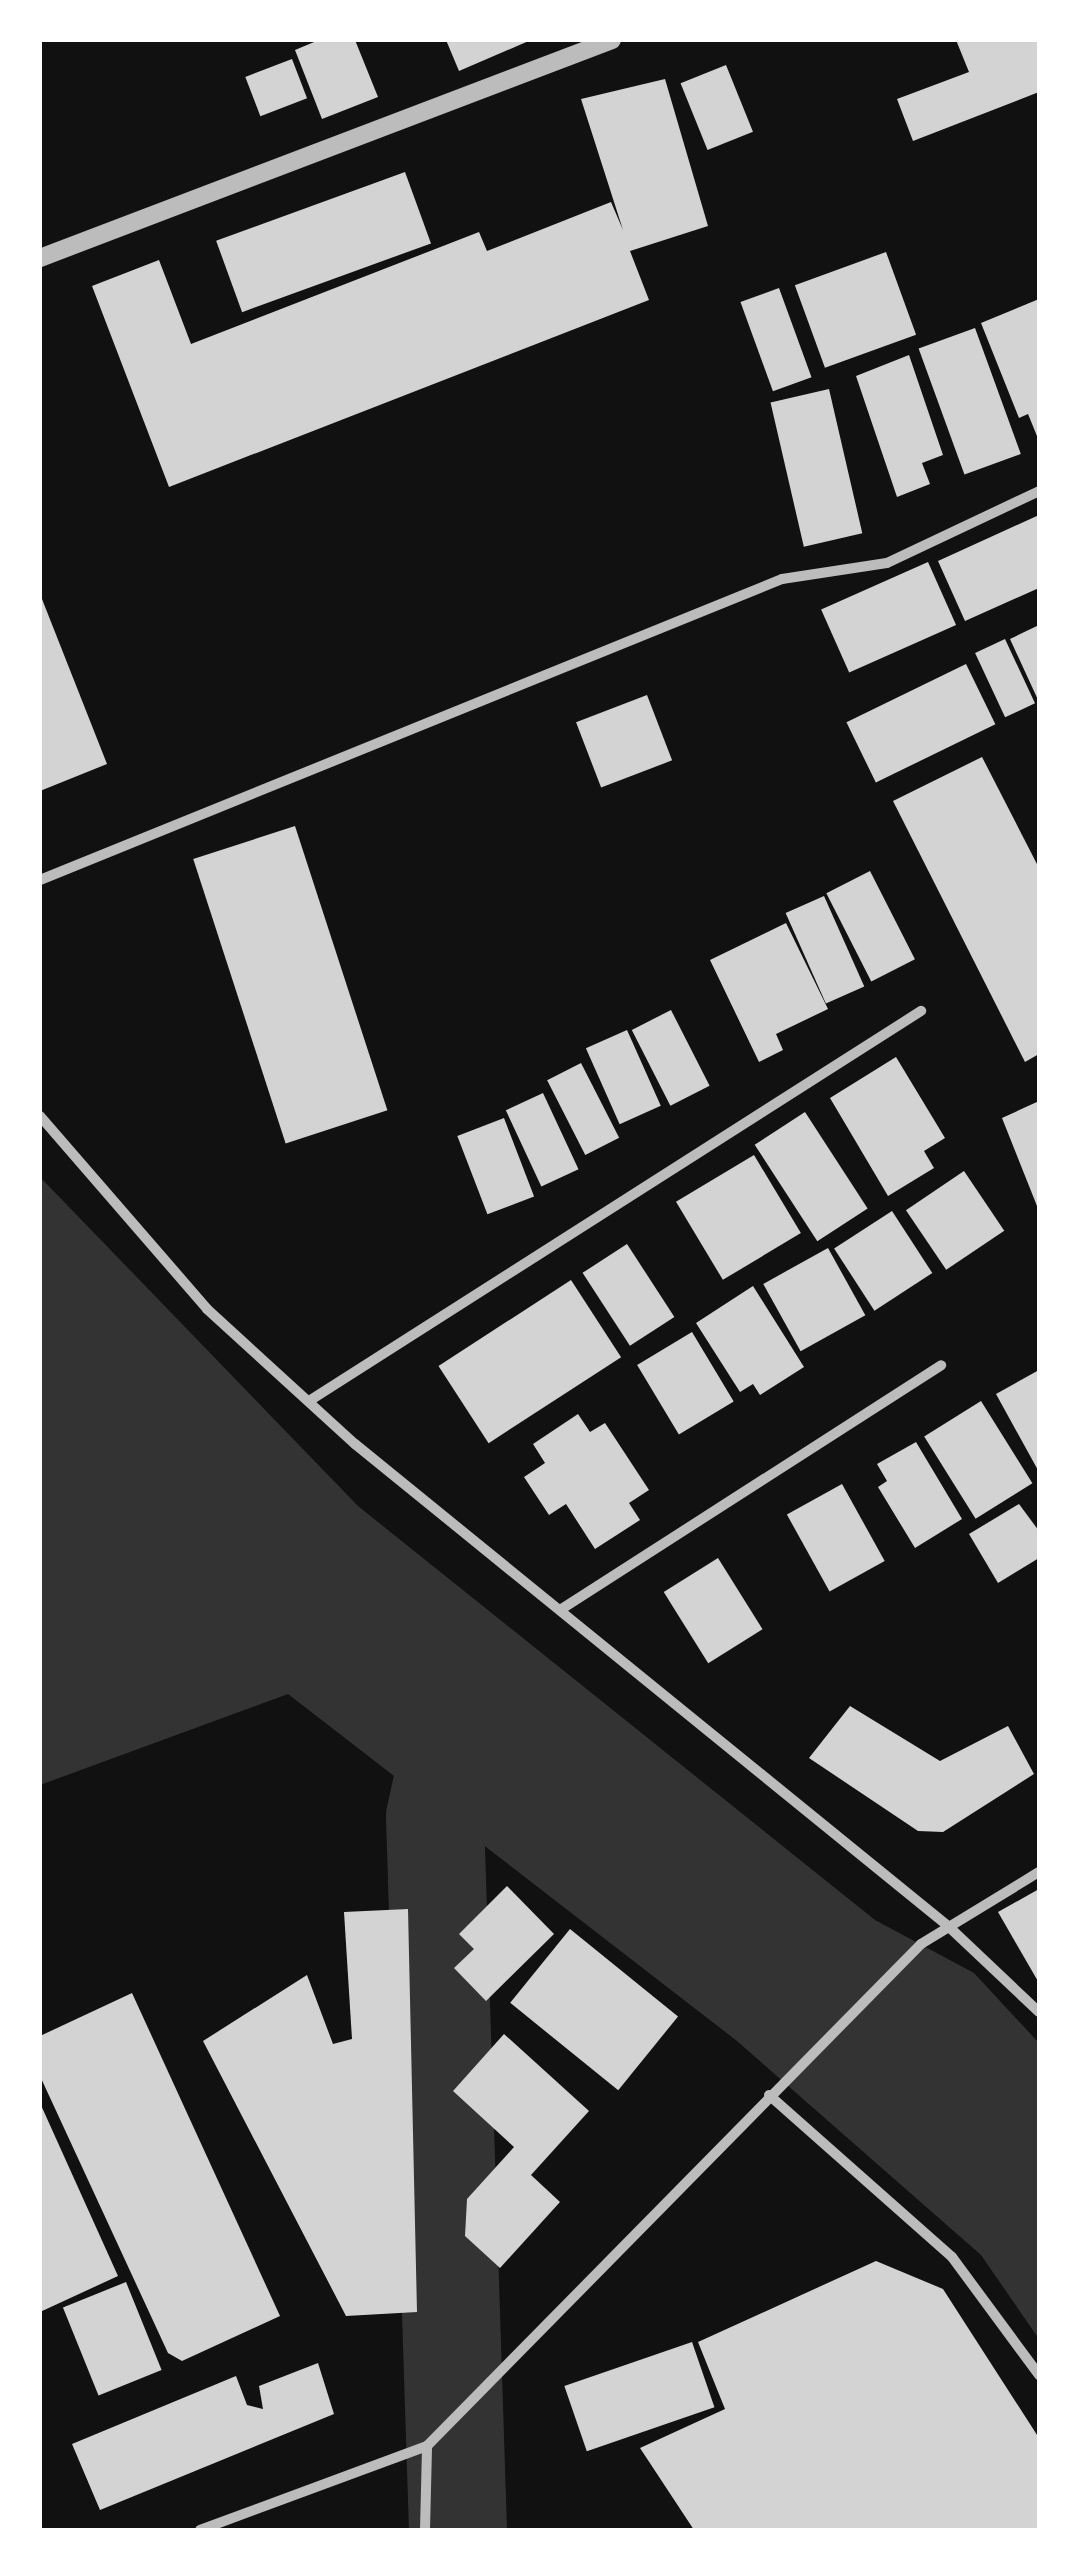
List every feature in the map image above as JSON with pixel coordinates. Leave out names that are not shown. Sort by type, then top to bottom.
[{"type":"street","points":[[40,258],[607,41]]},
{"type":"street","points":[[40,880],[782,579],[888,563],[1039,491]]},
{"type":"street","points":[[309,1402],[921,1011]]},
{"type":"street","points":[[40,1116],[207,1309],[309,1402],[948,1926],[1039,2012]]},
{"type":"street","points":[[560,1610],[941,1365]]},
{"type":"street","points":[[200,2530],[427,2446],[921,1944],[1039,1872]]},
{"type":"street","points":[[770,2095],[952,2257],[1039,2375]]},
{"type":"street","points":[[424,2530],[427,2446]]},
{"type":"shaded area","points":[[40,1177],[358,1506],[875,1920],[974,1973],[1039,2043],[1039,2339],[981,2255],[737,2041],[288,1694],[40,1785]]},
{"type":"building","points":[[319,40],[355,40],[378,97],[322,119],[295,50]]},
{"type":"building","points":[[446,40],[531,40],[459,71]]},
{"type":"building","points":[[956,40],[1039,40],[1039,92],[913,141],[897,99],[969,72]]},
{"type":"building","points":[[292,59],[307,98],[260,116],[245,77]]},
{"type":"building","points":[[726,65],[753,132],[708,150],[681,83]]},
{"type":"building","points":[[665,79],[708,226],[630,251],[649,300],[169,487],[92,286],[159,260],[191,344],[479,232],[487,251],[611,202],[623,230],[581,99]]},
{"type":"building","points":[[405,172],[431,243],[242,312],[216,241]]},
{"type":"building","points":[[886,252],[916,335],[825,368],[795,285]]},
{"type":"building","points":[[779,288],[811,377],[773,391],[740,302]]},
{"type":"building","points":[[1039,299],[1039,441],[1028,414],[1019,418],[981,323]]},
{"type":"building","points":[[975,328],[1021,454],[964,474],[919,349]]},
{"type":"building","points":[[909,355],[943,455],[922,463],[930,484],[897,497],[856,376]]},
{"type":"building","points":[[829,389],[862,533],[804,547],[771,402]]},
{"type":"building","points":[[1039,515],[1039,588],[965,621],[938,561]]},
{"type":"building","points":[[928,562],[956,625],[849,673],[821,610]]},
{"type":"building","points":[[40,594],[107,764],[40,791]]},
{"type":"building","points":[[1039,625],[1039,702],[1010,639]]},
{"type":"building","points":[[1005,639],[1035,703],[1005,717],[975,653]]},
{"type":"building","points":[[966,664],[995,724],[876,783],[846,722]]},
{"type":"building","points":[[647,695],[672,760],[601,788],[576,722]]},
{"type":"building","points":[[982,757],[1039,868],[1039,1054],[1025,1062],[893,801]]},
{"type":"building","points":[[295,826],[387,1110],[286,1143],[193,859]]},
{"type":"building","points":[[870,871],[915,959],[871,981],[826,893]]},
{"type":"building","points":[[824,896],[864,986],[826,1004],[786,913]]},
{"type":"building","points":[[786,923],[828,1009],[776,1034],[783,1050],[759,1062],[710,960]]},
{"type":"building","points":[[671,1010],[710,1086],[670,1106],[632,1030]]},
{"type":"building","points":[[627,1030],[661,1106],[620,1124],[586,1048]]},
{"type":"building","points":[[896,1057],[945,1138],[924,1151],[934,1168],[888,1196],[830,1098]]},
{"type":"building","points":[[581,1063],[619,1138],[585,1155],[547,1080]]},
{"type":"building","points":[[543,1093],[578,1169],[541,1186],[506,1110]]},
{"type":"building","points":[[1039,1101],[1039,1211],[1002,1118]]},
{"type":"building","points":[[805,1112],[868,1208],[817,1241],[755,1145]]},
{"type":"building","points":[[504,1118],[534,1196],[487,1214],[457,1136]]},
{"type":"building","points":[[754,1155],[801,1233],[723,1280],[676,1202]]},
{"type":"building","points":[[964,1171],[1004,1231],[946,1270],[906,1210]]},
{"type":"building","points":[[892,1211],[932,1273],[874,1311],[834,1249]]},
{"type":"building","points":[[627,1244],[674,1317],[630,1346],[583,1273]]},
{"type":"building","points":[[828,1248],[865,1315],[801,1351],[763,1284]]},
{"type":"building","points":[[571,1280],[621,1357],[489,1443],[438,1366]]},
{"type":"building","points":[[753,1286],[804,1367],[760,1395],[753,1384],[740,1392],[696,1323]]},
{"type":"building","points":[[692,1332],[734,1401],[679,1434],[637,1365]]},
{"type":"building","points":[[1039,1370],[1039,1472],[996,1394]]},
{"type":"building","points":[[981,1401],[1032,1483],[976,1519],[924,1437]]},
{"type":"building","points":[[578,1414],[590,1432],[605,1423],[649,1490],[629,1503],[640,1520],[595,1549],[566,1504],[549,1515],[524,1477],[545,1463],[533,1444]]},
{"type":"building","points":[[916,1442],[962,1519],[915,1548],[878,1487],[887,1481],[877,1464]]},
{"type":"building","points":[[842,1484],[885,1561],[830,1592],[787,1515]]},
{"type":"building","points":[[1019,1504],[1039,1531],[1039,1558],[998,1583],[969,1534]]},
{"type":"building","points":[[718,1558],[763,1629],[708,1663],[664,1592]]},
{"type":"building","points":[[850,1706],[940,1761],[1008,1726],[1034,1774],[943,1832],[918,1831],[809,1758]]},
{"type":"building","points":[[507,1886],[554,1934],[486,2001],[454,1968],[474,1949],[459,1934]]},
{"type":"building","points":[[1039,1889],[1039,1983],[998,1912]]},
{"type":"building","points":[[408,1909],[417,2312],[346,2316],[203,2041],[307,1975],[333,2044],[352,2039],[344,1912]]},
{"type":"building","points":[[570,1929],[678,2016],[618,2090],[510,2003]]},
{"type":"building","points":[[132,1993],[280,2316],[182,2361],[168,2353],[40,2076],[40,2036]]},
{"type":"building","points":[[504,2034],[589,2111],[531,2175],[560,2202],[500,2268],[465,2236],[467,2199],[514,2147],[453,2091]]},
{"type":"building","points":[[40,2103],[118,2276],[40,2312]]},
{"type":"building","points":[[876,2261],[943,2289],[1039,2438],[1039,2530],[694,2530],[640,2448],[725,2409],[698,2342]]},
{"type":"building","points":[[126,2282],[162,2370],[99,2396],[63,2307]]},
{"type":"building","points":[[692,2342],[714,2407],[587,2451],[564,2386]]},
{"type":"building","points":[[318,2363],[334,2414],[100,2510],[72,2444],[236,2376],[247,2405],[263,2409],[259,2386]]},
{"type":"waterway","points":[[458,2530],[435,1817],[465,1679]]}]
